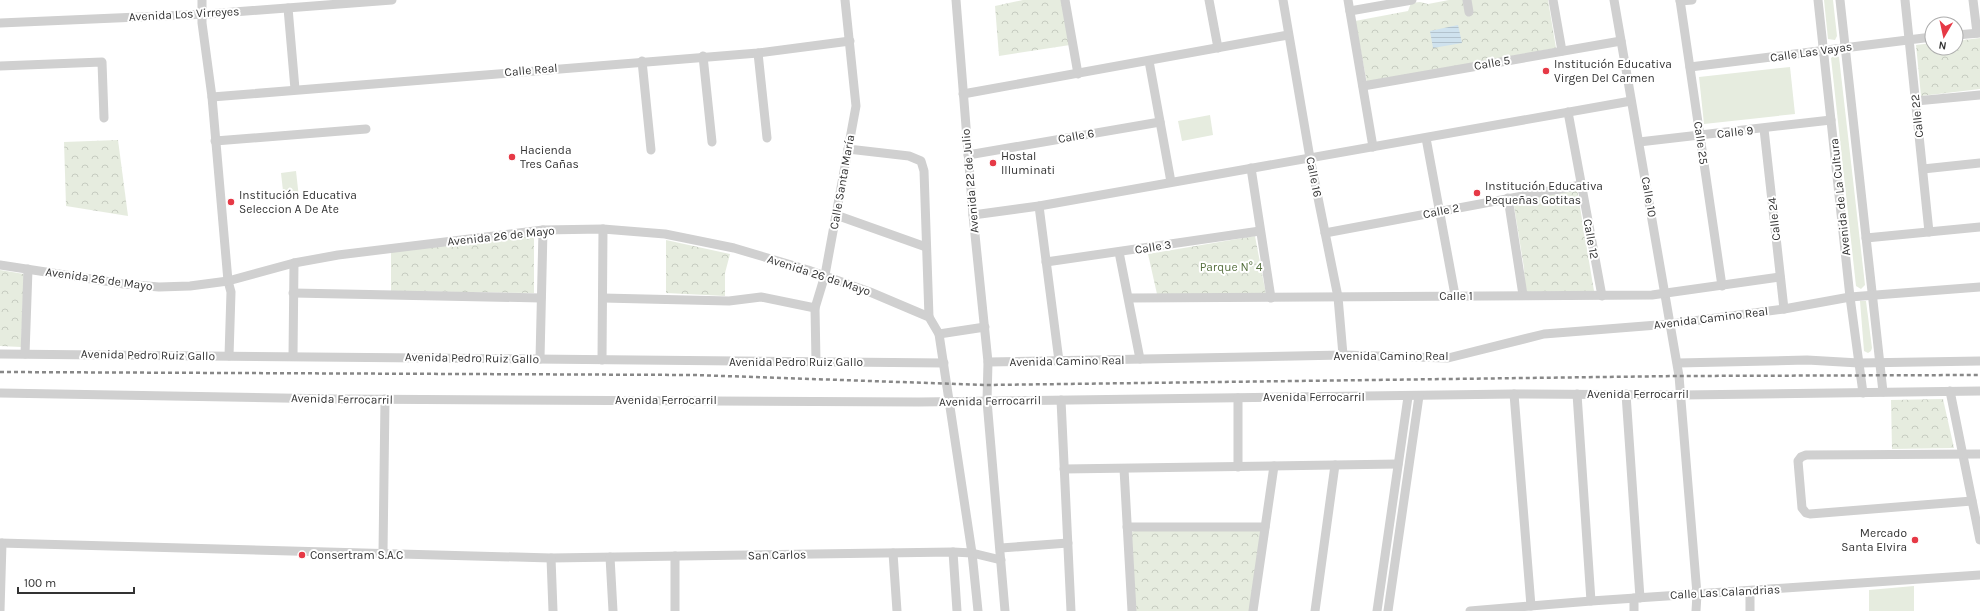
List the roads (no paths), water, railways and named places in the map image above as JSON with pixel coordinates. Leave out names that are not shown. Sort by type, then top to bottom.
[{"type":"street","points":[[202,0],[201,14],[212,97],[228,281],[231,292],[229,356]]},
{"type":"street","name":"Avenida Los Virreyes","points":[[0,23],[201,14],[288,8],[357,1],[392,0]]},
{"type":"street","name":"Calle Santa María","points":[[816,362],[815,308],[826,275],[856,106],[845,0]]},
{"type":"street","name":"Avenida 22 de Julio","points":[[956,0],[973,215],[988,362],[987,401],[1005,611]]},
{"type":"street","points":[[1065,0],[1078,74]]},
{"type":"street","points":[[1209,0],[1218,48]]},
{"type":"street","name":"Calle 16","points":[[1283,0],[1310,158],[1338,297],[1343,355]]},
{"type":"street","points":[[1348,0],[1373,147]]},
{"type":"street","points":[[1350,11],[1412,0]]},
{"type":"street","points":[[1467,0],[1469,12]]},
{"type":"street","points":[[1552,0],[1562,51]]},
{"type":"street","name":"Calle 10","points":[[1614,0],[1678,363],[1682,395],[1697,594],[1696,611]]},
{"type":"street","points":[[1680,1],[1692,0]]},
{"type":"street","name":"Avenida de La Cultura","points":[[1818,0],[1850,297],[1863,393]]},
{"type":"street","name":"Avenida de La Cultura","points":[[1840,0],[1883,392]]},
{"type":"street","name":"Calle 22","points":[[1905,0],[1930,232]]},
{"type":"street","points":[[1964,34],[1978,33],[1973,0]]},
{"type":"street","name":"Calle 25","points":[[1680,1],[1722,286]]},
{"type":"street","points":[[288,8],[295,89]]},
{"type":"street","points":[[963,94],[1288,35]]},
{"type":"street","name":"Calle Las Vayas","points":[[1690,67],[1924,38]]},
{"type":"street","name":"Calle Real","points":[[212,97],[758,52],[850,41]]},
{"type":"street","name":"Calle 5","points":[[1363,86],[1621,41]]},
{"type":"street","points":[[758,52],[767,138]]},
{"type":"street","points":[[704,56],[712,142]]},
{"type":"street","points":[[642,61],[651,150]]},
{"type":"street","points":[[1148,61],[1171,182]]},
{"type":"street","points":[[0,66],[102,62],[104,118]]},
{"type":"street","points":[[1916,101],[1980,94]]},
{"type":"street","points":[[973,215],[1039,206],[1631,101]]},
{"type":"street","name":"Calle 12","points":[[1568,112],[1602,296]]},
{"type":"street","name":"Calle 9","points":[[1640,142],[1764,129],[1831,120]]},
{"type":"street","name":"Calle 6","points":[[968,155],[1160,122]]},
{"type":"street","points":[[215,141],[366,129]]},
{"type":"street","name":"Calle 24","points":[[1764,129],[1784,309]]},
{"type":"street","points":[[1426,138],[1455,295]]},
{"type":"street","points":[[848,149],[909,156],[921,161],[924,171],[929,317],[939,334],[944,363],[972,553],[978,611]]},
{"type":"street","points":[[1923,169],[1980,163]]},
{"type":"street","points":[[1251,168],[1271,298]]},
{"type":"street","name":"Calle 2","points":[[1325,233],[1581,185]]},
{"type":"street","points":[[1508,198],[1523,295]]},
{"type":"street","points":[[1039,206],[1058,360]]},
{"type":"street","points":[[836,215],[926,247]]},
{"type":"street","points":[[1866,238],[1980,227]]},
{"type":"street","points":[[602,360],[604,229]]},
{"type":"street","name":"Avenida 26 de Mayo","points":[[0,265],[124,284],[159,287],[190,286],[228,281],[294,263],[338,255],[543,230],[604,229],[665,234],[726,246],[826,275],[929,317]]},
{"type":"street","points":[[540,359],[543,230]]},
{"type":"street","name":"Calle 3","points":[[1046,262],[1260,231]]},
{"type":"street","points":[[1119,252],[1140,359]]},
{"type":"street","points":[[293,356],[294,263]]},
{"type":"street","points":[[25,354],[28,269]]},
{"type":"street","name":"Calle 1","points":[[1129,298],[1271,298],[1455,295],[1602,296],[1665,294],[1780,277]]},
{"type":"street","name":"Avenida Camino Real","points":[[988,362],[1343,355],[1448,358],[1544,334],[1670,324],[1784,309],[1850,297],[1980,287]]},
{"type":"street","points":[[293,293],[542,298]]},
{"type":"street","points":[[604,298],[729,301],[761,297],[815,308]]},
{"type":"street","points":[[939,334],[985,327]]},
{"type":"street","name":"Avenida Pedro Ruiz Gallo","points":[[0,354],[944,363]]},
{"type":"street","points":[[1678,363],[1807,360],[1859,363],[1980,361]]},
{"type":"street","name":"Avenida Ferrocarril","points":[[0,394],[385,399],[987,401],[1408,397],[1514,394],[1682,395],[1863,393],[1980,390]]},
{"type":"street","points":[[1950,391],[1980,540]]},
{"type":"street","points":[[1514,394],[1531,606]]},
{"type":"street","points":[[1577,394],[1591,601]]},
{"type":"street","points":[[1626,394],[1637,598],[1634,611]]},
{"type":"street","points":[[1388,611],[1419,396]]},
{"type":"street","points":[[1377,611],[1408,397]]},
{"type":"street","points":[[1238,398],[1238,467]]},
{"type":"street","points":[[383,553],[385,399]]},
{"type":"street","points":[[1061,400],[1071,611]]},
{"type":"street","points":[[1972,501],[1810,514],[1806,513],[1802,508],[1798,461],[1806,455],[1980,454]]},
{"type":"street","points":[[1064,470],[1398,464]]},
{"type":"street","points":[[1315,611],[1335,465]]},
{"type":"street","points":[[1253,611],[1274,466]]},
{"type":"street","points":[[1124,468],[1132,611]]},
{"type":"street","points":[[1127,527],[1265,526]]},
{"type":"street","points":[[0,611],[1,543]]},
{"type":"street","name":"San Carlos","points":[[1,543],[551,558],[953,552],[972,553],[1001,560]]},
{"type":"street","points":[[1000,548],[1068,543]]},
{"type":"street","points":[[953,552],[957,611]]},
{"type":"street","points":[[893,553],[897,611]]},
{"type":"street","points":[[675,556],[675,611]]},
{"type":"street","points":[[610,557],[613,611]]},
{"type":"street","points":[[551,558],[553,611]]},
{"type":"street","name":"Calle Las Calandrias","points":[[1470,611],[1513,609],[1531,606],[1572,607],[1591,601],[1750,592],[1980,575]]},
{"type":"street","points":[[1750,592],[1750,611]]},
{"type":"water","points":[[1458,25],[1462,43],[1433,48],[1430,31]]},
{"type":"railway","points":[[0,372],[695,375],[987,385],[1679,376],[1980,375]]},
{"type":"place","name":"Institución Educativa Virgen Del Carmen","points":[[1546,71]]},
{"type":"place","name":"Hacienda Tres Cañas","points":[[512,157]]},
{"type":"place","name":"Hostal Illuminati","points":[[993,163]]},
{"type":"place","name":"Institución Educativa Pequeñas Gotitas","points":[[1477,193]]},
{"type":"place","name":"Institución Educativa Seleccion A De Ate","points":[[231,202]]},
{"type":"place","name":"Mercado Santa Elvira","points":[[1915,540]]},
{"type":"place","name":"Consertram S.A.C","points":[[302,555]]},
{"type":"park label","name":"Parque N° 4","points":[[1231,267]]}]
